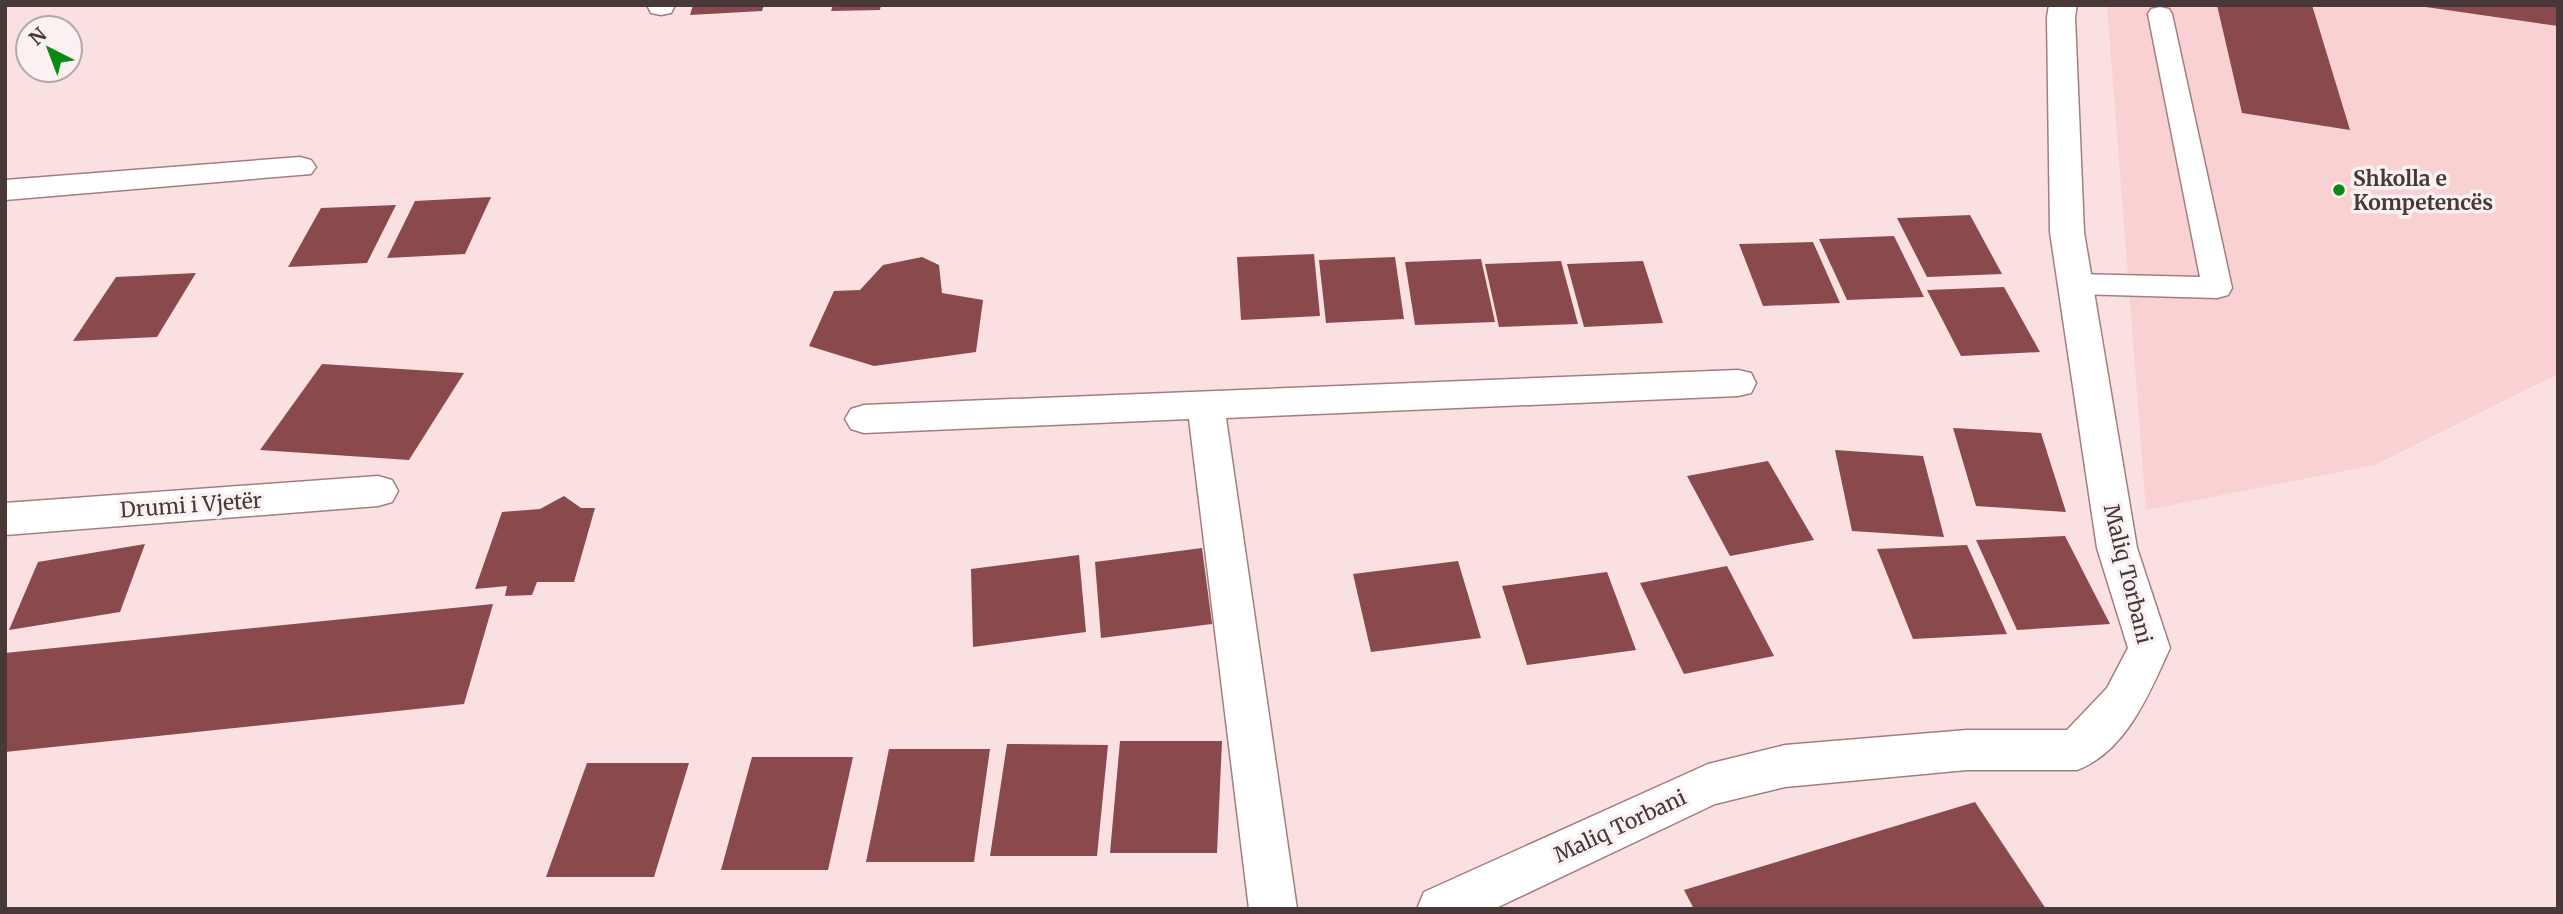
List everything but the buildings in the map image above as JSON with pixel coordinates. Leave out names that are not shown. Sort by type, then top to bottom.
[{"type":"street","name":"Maliq Torbani","points":[[1441,909],[1708,785],[1785,766],[1967,750],[2077,750],[2123,702],[2149,648],[2117,548],[2067,232],[2061,18],[2063,5]]},
{"type":"street","points":[[5,190],[300,167]]},
{"type":"street","points":[[864,419],[1738,383]]},
{"type":"street","points":[[1206,407],[1273,909]]},
{"type":"street","name":"Drumi i Vjetër","points":[[5,519],[377,491]]},
{"type":"lane","points":[[2076,284],[2217,288],[2160,14]]},
{"type":"shaded area","name":"Shkolla e Kompetencës","points":[[2107,5],[2558,5],[2558,374],[2375,465],[2146,510]]},
{"type":"place","name":"Shkolla e Kompetencës","points":[[2339,190]]}]
